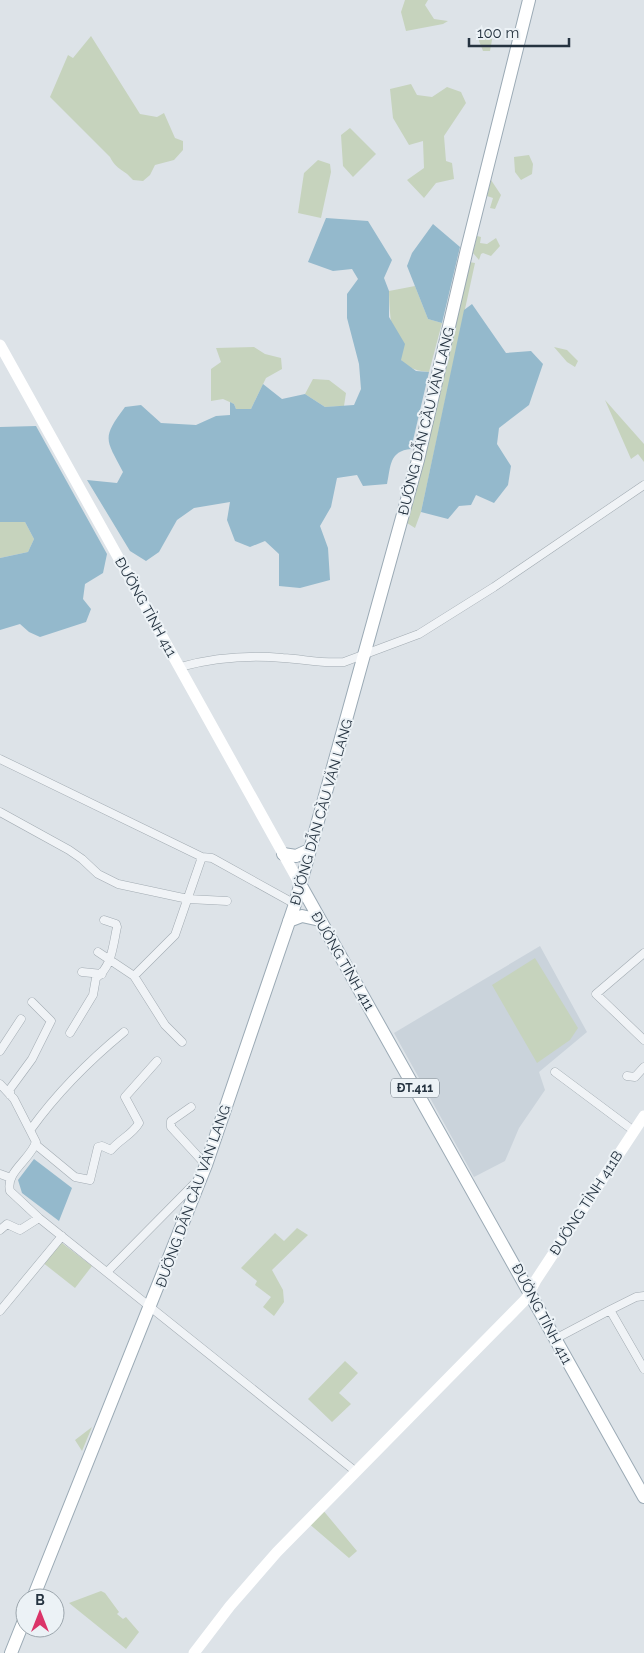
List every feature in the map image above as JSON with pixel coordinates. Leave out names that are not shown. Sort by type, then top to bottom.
[{"type":"main road","name":"ĐƯỜNG DẪN CẦU VĂN LANG","points":[[37,1588],[204,1171],[295,904],[366,654],[418,460],[528,0]]},
{"type":"main road","name":"ĐƯỜNG TỈNH 411","points":[[0,345],[283,854],[642,1491]]},
{"type":"main road","points":[[283,854],[296,856],[309,850]]},
{"type":"main road","points":[[289,921],[302,916],[320,920]]},
{"type":"main road","name":"ĐƯỜNG TỈNH 411B","points":[[194,1653],[230,1606],[277,1552],[526,1299],[640,1124]]},
{"type":"main road","points":[[11,1653],[17,1638]]},
{"type":"street","points":[[180,667],[209,660],[265,658],[333,663],[344,662],[419,634],[494,587],[644,484]]},
{"type":"street","points":[[0,758],[202,857],[212,858],[295,904]]},
{"type":"street","points":[[0,812],[68,850],[82,859],[98,874],[118,884],[188,898],[227,901]]},
{"type":"street","points":[[134,976],[175,935],[202,857]]},
{"type":"street","points":[[70,1034],[93,995],[95,980],[102,974],[110,960],[117,926],[104,920]]},
{"type":"street","points":[[98,952],[134,976],[165,1025],[182,1042]]},
{"type":"street","points":[[644,953],[596,994],[644,1040]]},
{"type":"street","points":[[82,972],[102,974]]},
{"type":"street","points":[[10,1095],[10,1089],[32,1059],[52,1021],[32,1002]]},
{"type":"street","points":[[0,1051],[21,1019]]},
{"type":"street","points":[[31,1129],[51,1103],[83,1071],[91,1059],[124,1032]]},
{"type":"street","points":[[0,1084],[10,1095],[31,1129],[36,1144],[75,1177],[90,1180],[98,1148],[112,1149],[119,1140],[134,1132],[140,1123],[125,1098],[157,1061]]},
{"type":"street","points":[[627,1076],[635,1077],[644,1067]]},
{"type":"street","points":[[555,1072],[640,1124]]},
{"type":"street","points":[[107,1272],[204,1171],[171,1127],[171,1121],[191,1107]]},
{"type":"street","points":[[10,1191],[11,1178],[36,1144]]},
{"type":"street","points":[[0,1174],[11,1178]]},
{"type":"street","points":[[0,1192],[10,1191],[39,1218],[355,1471]]},
{"type":"street","points":[[0,1230],[7,1224],[20,1230],[39,1218]]},
{"type":"street","points":[[0,1311],[62,1236]]},
{"type":"street","points":[[555,1339],[636,1296],[644,1296]]},
{"type":"street","points":[[610,1310],[644,1369]]},
{"type":"shaded area","points":[[540,946],[587,1032],[539,1072],[545,1090],[519,1128],[505,1161],[474,1177],[394,1033]]},
{"type":"green space","points":[[405,0],[428,0],[425,5],[434,19],[448,21],[443,24],[406,31],[401,12]]},
{"type":"green space","points":[[490,31],[492,40],[490,51],[483,51],[479,41],[479,34]]},
{"type":"green space","points":[[91,36],[140,114],[157,117],[164,113],[175,138],[183,141],[183,150],[174,160],[155,165],[150,175],[143,181],[133,180],[118,167],[50,97],[68,55],[73,58]]},
{"type":"green space","points":[[411,84],[417,95],[432,97],[447,87],[461,92],[466,103],[444,136],[446,161],[452,163],[454,179],[436,183],[424,198],[407,180],[424,168],[423,141],[409,145],[393,118],[390,89]]},
{"type":"green space","points":[[350,128],[376,154],[353,177],[343,166],[341,135]]},
{"type":"green space","points":[[529,155],[533,164],[532,174],[521,180],[515,172],[514,157]]},
{"type":"green space","points":[[318,160],[330,164],[331,172],[321,218],[298,213],[304,173]]},
{"type":"green space","points":[[491,180],[501,195],[495,209],[490,208],[493,198],[487,196]]},
{"type":"green space","points":[[477,236],[481,237],[480,243],[487,244],[496,238],[500,246],[491,256],[481,254],[479,260],[473,253]]},
{"type":"green space","points":[[469,262],[475,263],[421,512],[415,528],[407,523]]},
{"type":"green space","points":[[415,286],[428,319],[442,323],[429,372],[407,366],[398,354],[393,337],[389,291]]},
{"type":"green space","points":[[254,347],[265,354],[281,358],[282,369],[266,378],[251,409],[236,409],[234,404],[223,399],[211,401],[211,369],[221,362],[216,348]]},
{"type":"green space","points":[[554,347],[567,350],[578,361],[575,367],[567,362]]},
{"type":"green space","points":[[313,379],[329,380],[346,393],[344,406],[325,407],[305,394]]},
{"type":"green space","points":[[605,400],[644,444],[644,462],[638,454],[631,459]]},
{"type":"green space","points":[[0,522],[25,522],[34,539],[28,552],[0,558]]},
{"type":"green space","points":[[535,958],[578,1028],[570,1040],[537,1063],[492,985]]},
{"type":"green space","points":[[297,1228],[308,1235],[272,1270],[283,1290],[284,1302],[274,1316],[263,1307],[271,1297],[255,1285],[257,1281],[241,1268],[275,1233],[284,1241]]},
{"type":"green space","points":[[57,1243],[62,1243],[92,1266],[75,1288],[42,1262]]},
{"type":"green space","points":[[345,1361],[358,1373],[339,1393],[351,1404],[332,1422],[308,1399]]},
{"type":"green space","points":[[92,1427],[82,1451],[75,1440]]},
{"type":"green space","points":[[322,1509],[357,1551],[349,1558],[307,1522]]},
{"type":"green space","points":[[101,1591],[105,1593],[119,1612],[117,1614],[123,1619],[126,1617],[139,1632],[126,1649],[69,1603]]},
{"type":"water","points":[[326,218],[368,221],[392,260],[384,278],[389,291],[389,317],[405,344],[401,360],[416,371],[429,372],[411,449],[404,450],[392,460],[387,484],[363,486],[357,475],[337,478],[331,507],[320,526],[328,548],[330,580],[300,588],[279,586],[279,554],[265,541],[250,547],[235,541],[227,520],[230,502],[194,508],[177,520],[159,552],[146,561],[130,551],[87,480],[117,483],[123,472],[110,445],[109,433],[125,407],[141,405],[161,423],[196,425],[216,416],[230,415],[230,402],[234,404],[236,409],[251,409],[263,384],[282,399],[305,394],[325,407],[354,405],[361,389],[359,364],[347,318],[347,294],[358,279],[352,269],[333,271],[308,262]]},
{"type":"water","points":[[433,224],[460,247],[442,323],[428,319],[407,266],[412,253]]},
{"type":"water","points":[[472,304],[506,353],[531,351],[543,364],[529,405],[499,428],[497,444],[511,466],[508,485],[494,503],[476,495],[471,505],[459,506],[448,519],[421,512],[464,310]]},
{"type":"water","points":[[36,426],[107,554],[103,573],[85,584],[83,599],[91,609],[86,622],[40,637],[29,632],[20,624],[0,630],[0,558],[28,552],[34,539],[25,522],[0,522],[0,427]]},
{"type":"water","points":[[34,1159],[72,1188],[59,1221],[22,1193],[18,1180]]}]
